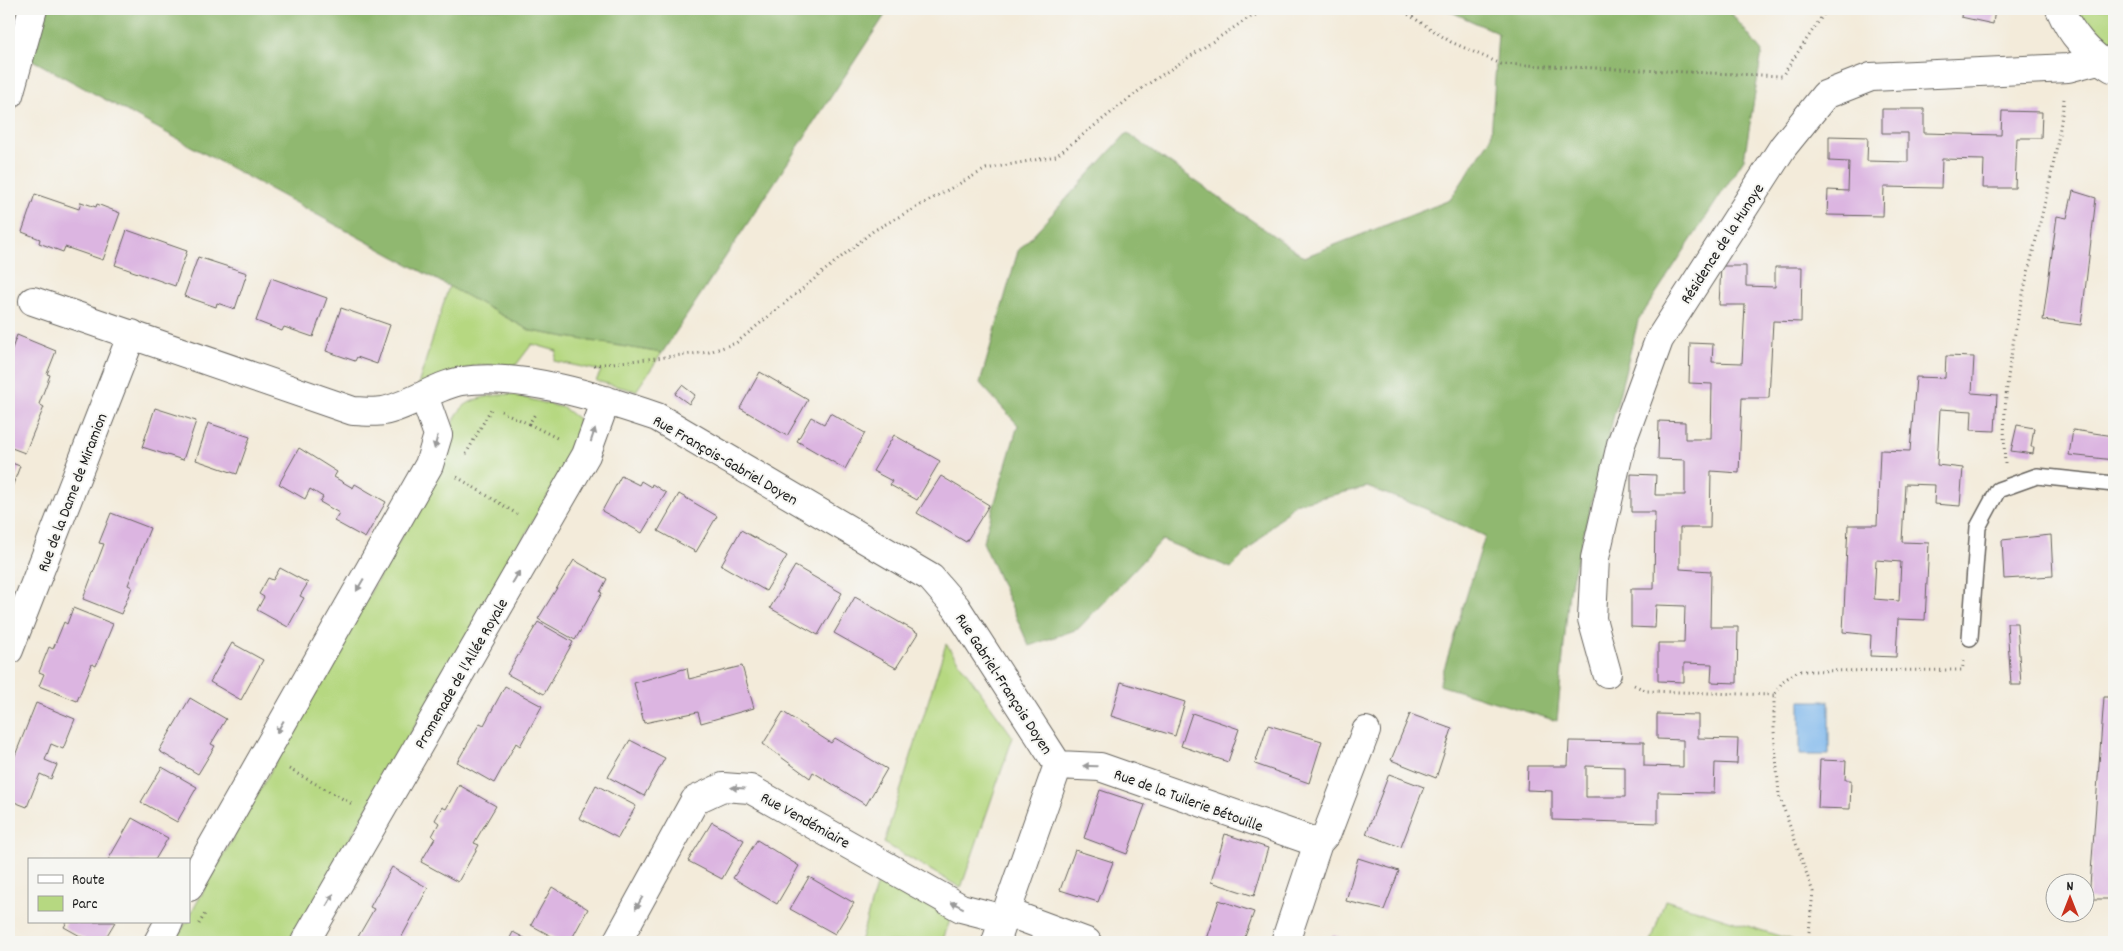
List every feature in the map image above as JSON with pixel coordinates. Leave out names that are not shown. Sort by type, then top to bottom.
[{"type":"street","points":[[9,95],[33,9]]},
{"type":"street","points":[[2060,9],[2067,26],[2106,65]]},
{"type":"street","name":"Résidence de la Hunoye","points":[[1606,673],[1592,619],[1595,558],[1621,444],[1659,340],[1783,147],[1825,94],[1871,77],[2106,65]]},
{"type":"street","points":[[33,301],[353,411],[382,412],[424,396],[438,435],[429,465],[190,885]]},
{"type":"street","name":"Rue de la Dame de Miramion","points":[[9,650],[132,334]]},
{"type":"street","name":"Rue François-Gabriel Doyen","points":[[424,396],[460,381],[492,378],[538,385],[606,400],[656,417],[874,544]]},
{"type":"street","name":"Promenade de l'Allée Royale","points":[[305,942],[586,455],[606,400]]},
{"type":"street","name":"Rue Gabriel-François Doyen","points":[[874,544],[931,578],[956,607],[1058,765],[1000,931]]},
{"type":"street","points":[[1285,942],[1318,843],[1327,833],[1366,731]]},
{"type":"street","name":"Rue de la Tuilerie Bétouille","points":[[1058,765],[1100,767],[1318,843]]},
{"type":"street","name":"Rue Vendémiaire","points":[[617,942],[695,800],[723,787],[750,789],[1000,931],[1017,916],[1086,942]]},
{"type":"street","points":[[158,942],[168,924]]},
{"type":"lane","points":[[1970,638],[1978,527],[1998,490],[2037,476],[2114,484]]},
{"type":"path","points":[[1246,9],[1247,19]]},
{"type":"path","points":[[591,365],[709,352],[736,343],[873,231],[986,170],[1056,156],[1145,86],[1247,19],[1268,9]]},
{"type":"path","points":[[1400,9],[1451,42],[1501,64],[1782,76],[1826,9]]},
{"type":"path","points":[[2006,487],[2003,432],[2014,330],[2060,134],[2068,68]]},
{"type":"path","points":[[429,465],[454,475],[517,514]]},
{"type":"path","points":[[1809,932],[1813,892],[1779,794],[1774,695],[1783,680],[1798,671],[1962,670],[1970,638]]},
{"type":"path","points":[[1606,673],[1647,691],[1774,695]]},
{"type":"path","points":[[288,768],[352,804]]},
{"type":"green space","points":[[38,9],[889,9],[662,353],[531,331],[25,56]]},
{"type":"green space","points":[[1445,9],[1728,9],[1762,52],[1744,159],[1638,321],[1569,591],[1557,721],[1439,685],[1485,536],[1424,508],[1367,487],[1294,504],[1231,568],[1162,540],[1078,629],[1029,646],[983,542],[1018,425],[980,383],[1018,251],[1127,133],[1304,257],[1450,200],[1491,138],[1498,33]]},
{"type":"green space","points":[[2072,9],[2114,9],[2114,51],[2108,48]]},
{"type":"green space","points":[[449,286],[531,331],[662,353],[636,391],[596,381],[601,371],[554,361],[557,351],[532,344],[516,365],[477,365],[418,385]]},
{"type":"green space","points":[[510,394],[564,408],[578,419],[579,433],[568,460],[291,942],[175,942],[185,924],[190,924],[190,915],[445,459],[452,428],[461,409],[468,403],[492,396]]},
{"type":"green space","points":[[946,644],[1013,737],[961,888],[884,843]]},
{"type":"green space","points":[[879,876],[951,918],[942,942],[860,942]]},
{"type":"green space","points":[[1665,900],[1798,942],[1651,942]]},
{"type":"water","points":[[1800,701],[1829,701],[1829,755],[1800,755]]},
{"type":"building","points":[[1962,9],[1995,9],[1993,24],[1961,17]]},
{"type":"building","points":[[1882,109],[1924,109],[1924,133],[2001,135],[2002,111],[2042,112],[2041,138],[2017,138],[2015,188],[1983,188],[1984,160],[1942,159],[1941,188],[1884,187],[1883,216],[1827,215],[1828,190],[1848,191],[1849,162],[1829,161],[1829,136],[1868,137],[1867,161],[1908,162],[1908,133],[1882,133]]},
{"type":"building","points":[[2073,191],[2096,198],[2081,325],[2043,320],[2057,216],[2067,218]]},
{"type":"building","points":[[35,194],[79,209],[81,202],[96,207],[97,204],[120,213],[103,260],[65,247],[63,252],[39,243],[40,239],[22,232]]},
{"type":"building","points":[[127,230],[187,251],[175,286],[115,265]]},
{"type":"building","points":[[198,257],[247,273],[235,309],[217,303],[216,307],[184,296]]},
{"type":"building","points":[[1721,266],[1746,266],[1746,286],[1775,287],[1775,267],[1802,267],[1801,322],[1773,321],[1769,398],[1742,398],[1739,473],[1711,471],[1710,528],[1680,528],[1680,569],[1711,571],[1710,627],[1738,627],[1737,683],[1711,682],[1712,664],[1684,663],[1684,682],[1658,681],[1658,643],[1684,643],[1685,606],[1656,605],[1655,628],[1631,627],[1631,589],[1654,589],[1655,512],[1631,512],[1631,474],[1656,475],[1655,495],[1685,495],[1685,460],[1658,459],[1659,421],[1685,422],[1685,439],[1711,439],[1712,384],[1689,383],[1690,343],[1713,344],[1712,362],[1742,363],[1745,305],[1719,305]]},
{"type":"building","points":[[271,278],[327,298],[313,337],[284,327],[282,331],[256,321]]},
{"type":"building","points":[[341,308],[390,325],[377,364],[357,357],[355,361],[326,351]]},
{"type":"building","points":[[17,335],[56,351],[47,374],[50,375],[39,404],[44,407],[25,453],[9,447],[9,404],[12,394],[9,393],[9,357]]},
{"type":"building","points":[[1946,356],[1974,357],[1972,393],[1997,395],[1995,431],[1971,430],[1972,411],[1940,409],[1937,465],[1963,468],[1960,506],[1934,504],[1935,485],[1905,484],[1902,542],[1929,543],[1925,620],[1898,619],[1896,657],[1870,656],[1871,635],[1843,632],[1848,525],[1877,525],[1880,450],[1910,451],[1916,377],[1945,378]],"holes":[[[1876,560],[1901,562],[1899,601],[1874,599]]]},
{"type":"building","points":[[760,372],[808,400],[787,436],[740,408]]},
{"type":"building","points":[[682,385],[695,395],[689,404],[675,394]]},
{"type":"building","points":[[155,408],[196,421],[183,460],[142,447]]},
{"type":"building","points":[[830,413],[865,433],[845,469],[797,441],[811,417],[824,424]]},
{"type":"building","points":[[208,423],[250,437],[237,474],[196,460]]},
{"type":"building","points":[[2017,425],[2034,428],[2031,447],[2034,447],[2033,454],[2011,451]]},
{"type":"building","points":[[2073,430],[2114,436],[2114,460],[2069,455]]},
{"type":"building","points":[[894,435],[940,461],[917,500],[890,485],[892,481],[873,471]]},
{"type":"building","points":[[299,448],[337,472],[334,477],[353,488],[355,484],[386,502],[365,538],[334,521],[339,513],[320,502],[323,497],[310,489],[305,499],[279,484]]},
{"type":"building","points":[[9,462],[20,466],[9,495]]},
{"type":"building","points":[[621,476],[639,485],[641,481],[651,487],[652,484],[666,493],[642,533],[602,511]]},
{"type":"building","points":[[941,476],[989,505],[966,542],[917,513]]},
{"type":"building","points":[[679,494],[717,516],[696,552],[658,531]]},
{"type":"building","points":[[111,513],[150,528],[128,585],[132,587],[121,614],[83,599],[104,544],[99,543]]},
{"type":"building","points":[[741,530],[787,556],[766,591],[721,565]]},
{"type":"building","points":[[2051,535],[2053,576],[2004,579],[2002,540]]},
{"type":"building","points":[[574,560],[607,579],[600,592],[602,593],[575,640],[538,619]]},
{"type":"building","points":[[795,566],[842,593],[818,635],[770,608]]},
{"type":"building","points":[[280,568],[308,583],[300,596],[304,598],[288,627],[257,610],[264,597],[259,594],[268,578],[273,580]]},
{"type":"building","points":[[855,597],[918,633],[896,668],[834,633]]},
{"type":"building","points":[[73,608],[113,624],[96,666],[92,664],[77,701],[39,686],[44,674],[39,672],[49,647],[53,649],[64,622],[67,624]]},
{"type":"building","points":[[538,622],[573,642],[544,694],[507,674]]},
{"type":"building","points":[[2007,623],[2017,623],[2021,685],[2011,685]]},
{"type":"building","points":[[232,643],[263,660],[241,700],[210,682]]},
{"type":"building","points":[[742,666],[754,708],[701,723],[698,712],[644,723],[634,683],[687,668],[689,679]]},
{"type":"building","points":[[1121,682],[1185,702],[1175,736],[1111,716]]},
{"type":"building","points":[[505,686],[542,706],[520,746],[516,743],[494,783],[457,762],[480,723],[484,725]]},
{"type":"building","points":[[2104,697],[2114,697],[2114,899],[2096,899],[2096,874],[2091,874]]},
{"type":"building","points":[[190,698],[226,719],[211,744],[215,746],[198,774],[159,751]]},
{"type":"building","points":[[36,703],[75,719],[63,749],[51,744],[45,760],[57,765],[51,779],[40,774],[27,807],[9,800],[9,762],[12,763]]},
{"type":"building","points":[[783,712],[831,743],[835,738],[887,769],[866,805],[813,772],[810,778],[763,744]]},
{"type":"building","points":[[1192,713],[1239,729],[1228,762],[1181,746]]},
{"type":"building","points":[[1410,714],[1452,729],[1436,778],[1391,760]]},
{"type":"building","points":[[1657,714],[1698,715],[1698,738],[1738,739],[1737,764],[1715,763],[1714,793],[1658,792],[1658,823],[1552,820],[1552,791],[1527,790],[1528,766],[1568,766],[1569,741],[1644,742],[1644,766],[1683,767],[1683,740],[1657,739]],"holes":[[[1586,766],[1625,767],[1625,797],[1586,797]]]},
{"type":"building","points":[[1268,725],[1322,741],[1309,783],[1255,764]]},
{"type":"building","points":[[630,740],[665,758],[644,796],[608,777]]},
{"type":"building","points":[[1820,760],[1846,761],[1845,780],[1851,780],[1850,809],[1818,808]]},
{"type":"building","points":[[162,767],[197,787],[177,822],[141,802]]},
{"type":"building","points":[[1389,774],[1424,787],[1401,847],[1366,834]]},
{"type":"building","points":[[459,785],[496,806],[474,843],[479,845],[458,882],[421,862],[435,838],[432,836],[439,823],[435,820],[442,807],[446,809]]},
{"type":"building","points":[[596,785],[636,806],[618,838],[579,818]]},
{"type":"building","points":[[1100,790],[1145,805],[1127,854],[1084,838]]},
{"type":"building","points":[[132,818],[168,838],[156,858],[109,858]]},
{"type":"building","points":[[712,822],[744,840],[722,879],[688,861]]},
{"type":"building","points":[[1225,834],[1268,848],[1254,896],[1211,882]]},
{"type":"building","points":[[757,840],[799,866],[777,904],[733,878]]},
{"type":"building","points":[[1075,850],[1113,862],[1098,902],[1060,890]]},
{"type":"building","points":[[1358,858],[1399,871],[1384,910],[1346,901]]},
{"type":"building","points":[[392,867],[428,888],[399,942],[355,942],[374,909],[370,907]]},
{"type":"building","points":[[809,877],[854,903],[835,934],[790,909]]},
{"type":"building","points":[[552,887],[588,909],[570,942],[562,942],[531,925]]},
{"type":"building","points":[[1219,900],[1254,912],[1243,942],[1205,942]]},
{"type":"building","points":[[66,924],[114,924],[103,942],[91,942],[64,927]]},
{"type":"building","points":[[513,932],[532,942],[508,942]]},
{"type":"building","points":[[1333,935],[1354,942],[1331,942]]}]
